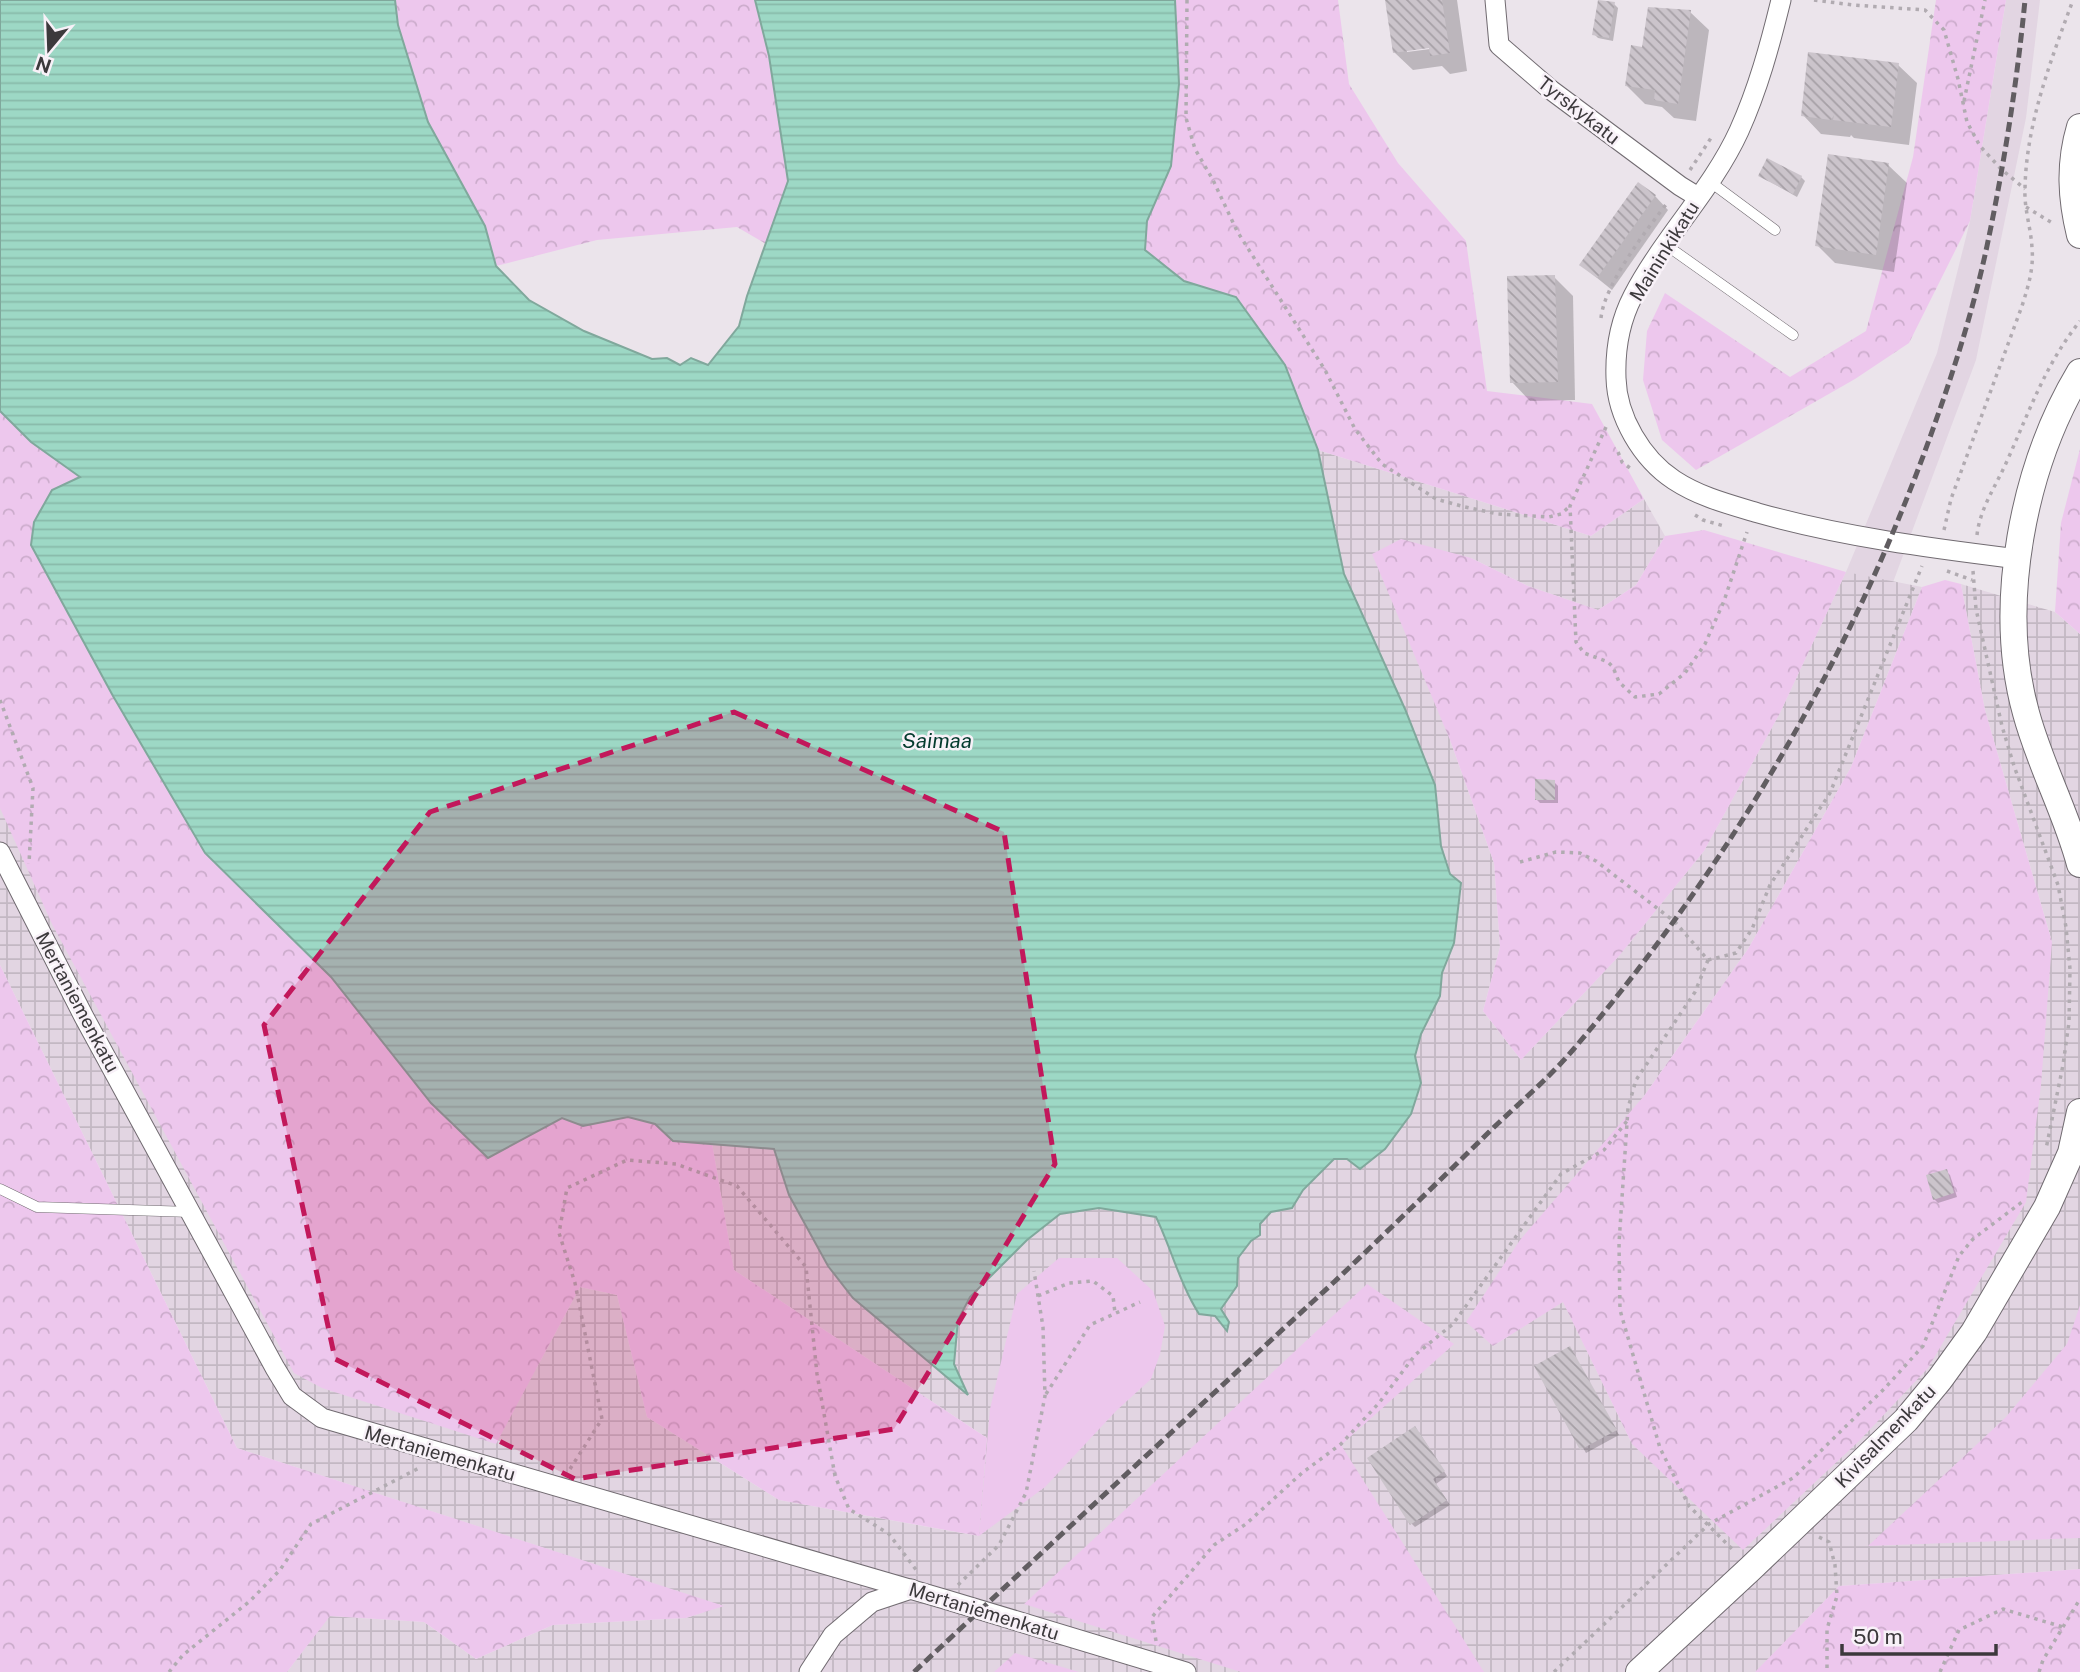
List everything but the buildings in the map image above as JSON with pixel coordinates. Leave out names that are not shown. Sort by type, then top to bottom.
[{"type":"street","name":"Tyrskykatu","points":[[1495,0],[1499,44],[1551,90],[1680,186],[1703,189]]},
{"type":"street","name":"Maininkikatu","points":[[1781,0],[1764,65],[1738,132],[1633,296],[1621,327],[1616,367],[1617,394],[1625,418],[1637,442],[1654,463],[1672,479],[1716,501],[1930,554],[2018,559]]},
{"type":"street","points":[[2080,127],[2071,179],[2080,235]]},
{"type":"street","points":[[2080,372],[2046,438],[2025,510],[2014,611],[2016,662],[2025,710],[2037,751],[2073,839],[2080,864]]},
{"type":"street","name":"Mertaniemenkatu","points":[[0,852],[84,1017],[292,1396],[322,1418],[918,1591],[1186,1672]]},
{"type":"street","name":"Kivisalmenkatu","points":[[1639,1672],[1906,1420],[1940,1379],[1974,1332],[2047,1208],[2071,1153],[2080,1112]]},
{"type":"street","points":[[809,1672],[833,1635],[872,1602],[918,1591]]},
{"type":"lane","points":[[1703,189],[1775,230]]},
{"type":"lane","points":[[1666,245],[1793,335]]},
{"type":"lane","points":[[0,1189],[37,1208],[191,1212]]},
{"type":"path","points":[[1187,0],[1186,118],[1195,149],[1237,231],[1325,370],[1355,429],[1382,464],[1436,499],[1487,512],[1549,517],[1561,514],[1570,506],[1606,426]]},
{"type":"path","points":[[1814,0],[1866,7],[1925,10],[1944,30],[1967,122],[1980,146],[2001,169],[2025,189]]},
{"type":"path","points":[[1964,103],[1985,0]]},
{"type":"path","points":[[1707,960],[1736,953],[1752,929],[1770,885],[1830,793],[1951,499],[2018,319],[2031,275],[2033,250],[2025,189],[2029,148],[2049,68],[2073,0]]},
{"type":"path","points":[[1601,330],[1602,306],[1626,261],[1714,134]]},
{"type":"path","points":[[1604,417],[1612,438]]},
{"type":"path","points":[[1617,450],[1622,462],[1633,470]]},
{"type":"path","points":[[1570,506],[1576,642],[1584,653],[1608,662],[1619,682],[1635,696],[1659,694],[1685,673],[1705,644],[1724,601],[1746,531],[1759,534]]},
{"type":"path","points":[[1693,514],[1703,520],[1734,528]]},
{"type":"path","points":[[1930,554],[1972,580]]},
{"type":"path","points":[[0,700],[33,788],[29,866]]},
{"type":"path","points":[[1520,862],[1556,852],[1580,853],[1596,861],[1675,922],[1707,960]]},
{"type":"path","points":[[1707,960],[1695,992],[1636,1080],[1628,1108],[1619,1243],[1620,1310],[1660,1448],[1689,1506],[1750,1569]]},
{"type":"path","points":[[1159,1664],[1152,1618],[1214,1545],[1246,1524],[1302,1472],[1341,1444],[1379,1404],[1415,1355],[1453,1324],[1561,1174],[1604,1150],[1627,1121]]},
{"type":"path","points":[[2045,1156],[2047,1144]]},
{"type":"path","points":[[559,1487],[602,1419],[575,1283],[559,1233],[567,1188],[627,1160],[676,1164],[737,1186],[806,1267],[817,1374],[835,1476],[849,1508],[889,1535],[915,1566],[918,1591]]},
{"type":"path","points":[[1554,1672],[1709,1524],[1793,1478],[1885,1388],[1923,1346],[1959,1256],[1973,1239],[2024,1200]]},
{"type":"path","points":[[944,1599],[999,1545],[1026,1493],[1045,1396],[1043,1326],[1034,1271]]},
{"type":"path","points":[[1038,1296],[1069,1283],[1093,1281],[1112,1296],[1115,1314]]},
{"type":"path","points":[[1045,1396],[1090,1325],[1140,1302]]},
{"type":"path","points":[[169,1672],[183,1655],[250,1601],[280,1570],[311,1524],[446,1454]]},
{"type":"path","points":[[1789,1532],[1823,1537],[1829,1542],[1835,1566],[1837,1596],[1826,1629],[1827,1672]]},
{"type":"path","points":[[2039,1672],[2043,1660],[2080,1600]]},
{"type":"path","points":[[1940,1672],[1959,1630],[2003,1609],[2063,1627]]},
{"type":"highlighted area","points":[[734,712],[1004,832],[1055,1164],[894,1429],[575,1479],[335,1359],[264,1025],[430,812]]},
{"type":"shaded area","points":[[2006,0],[2040,0],[2026,118],[1976,360],[1889,593],[1780,814],[1664,977],[1367,1284],[1024,1604],[959,1672],[878,1672],[1328,1255],[1521,1060],[1619,956],[1704,851],[1780,713],[1846,572],[1937,353],[1970,221]]},
{"type":"shaded area","points":[[1318,450],[1591,536],[1644,499],[1665,536],[1636,585],[1598,610],[1528,586],[1471,558],[1450,740],[1494,863],[1500,947],[1483,1011],[1521,1060],[1619,956],[1704,851],[1780,713],[1846,572],[1922,587],[1851,767],[1748,949],[1644,1096],[1493,1346],[1563,1301],[1632,1444],[2052,942],[1985,710],[1961,584],[2055,612],[2080,634],[2080,1569],[1839,1586],[1756,1672],[287,1672],[329,1616],[424,1622],[476,1659],[553,1625],[686,1618],[722,1606],[237,1448],[0,965],[0,805],[536,1369],[580,1287],[617,1295],[647,1417],[779,1500],[978,1536],[987,1438],[734,1270],[712,1143],[774,1149],[789,1195],[828,1266],[853,1298],[967,1393],[954,1364],[958,1320],[970,1297],[1027,1240],[1059,1214],[1099,1208],[1156,1216],[1172,1251],[1227,1330],[1229,1322],[1221,1309],[1237,1286],[1237,1258],[1260,1224],[1271,1212],[1292,1208],[1303,1190],[1334,1159],[1347,1159],[1361,1169],[1421,1083],[1415,1056],[1421,1034],[1440,996],[1442,973],[1454,943],[1461,884],[1450,874],[1441,846],[1435,785],[1405,709],[1344,574]]},
{"type":"green space","points":[[395,0],[755,0],[769,56],[788,181],[766,244],[737,227],[597,240],[496,266],[485,226],[428,122],[398,25]]},
{"type":"green space","points":[[1175,0],[1338,0],[1349,84],[1398,163],[1466,241],[1487,391],[1592,404],[1644,499],[1591,536],[1318,450],[1285,365],[1237,297],[1184,281],[1145,250],[1147,221],[1171,166],[1179,84]]},
{"type":"green space","points":[[1936,0],[2006,0],[1970,221],[1909,343],[1855,379],[1696,470],[1662,440],[1643,380],[1647,331],[1665,293],[1790,377],[1866,331],[1913,157]]},
{"type":"green space","points":[[0,411],[31,442],[80,477],[40,563],[69,611],[113,696],[205,853],[331,977],[431,1103],[488,1158],[562,1118],[583,1126],[627,1117],[655,1124],[673,1141],[712,1143],[734,1270],[987,1438],[979,1536],[779,1500],[647,1417],[617,1295],[580,1287],[496,1444],[322,1388],[294,1373],[52,924],[0,808]]},
{"type":"green space","points":[[2080,449],[2080,634],[2055,612],[2061,523]]},
{"type":"green space","points":[[1704,530],[1846,572],[1780,713],[1704,851],[1619,956],[1521,1060],[1483,1011],[1500,947],[1494,863],[1450,740],[1372,554],[1401,539],[1471,558],[1528,586],[1598,610],[1636,585],[1665,536]]},
{"type":"green space","points":[[1945,580],[1961,584],[1985,710],[2052,942],[2041,1085],[2026,1202],[1928,1368],[1859,1441],[1743,1550],[1632,1444],[1563,1302],[1493,1346],[1466,1322],[1520,1240],[1644,1096],[1748,949],[1851,767],[1922,587]]},
{"type":"green space","points":[[0,965],[237,1448],[724,1606],[686,1618],[553,1625],[476,1659],[424,1622],[330,1616],[287,1672],[0,1672]]},
{"type":"green space","points":[[1059,1258],[1117,1258],[1153,1291],[1165,1326],[1160,1354],[1151,1379],[1116,1411],[1045,1487],[979,1536],[990,1409],[1017,1294]]},
{"type":"green space","points":[[1367,1284],[1454,1344],[1341,1445],[1484,1672],[1241,1672],[1024,1604]]},
{"type":"green space","points":[[2080,1305],[2080,1538],[1868,1546],[2005,1418],[2067,1344]]},
{"type":"green space","points":[[2080,1569],[2080,1672],[1755,1672],[1839,1586]]},
{"type":"green space","points":[[1015,1653],[1079,1672],[994,1672]]},
{"type":"water","name":"Saimaa","points":[[0,0],[395,0],[398,25],[428,122],[485,226],[496,266],[529,300],[584,331],[652,359],[667,358],[680,365],[691,358],[708,365],[739,326],[788,181],[769,56],[755,0],[1175,0],[1179,84],[1171,166],[1147,221],[1145,250],[1184,281],[1236,297],[1285,365],[1318,450],[1344,574],[1405,709],[1435,785],[1441,846],[1450,874],[1461,883],[1454,943],[1442,973],[1440,996],[1421,1034],[1415,1056],[1421,1083],[1411,1114],[1385,1149],[1360,1169],[1347,1159],[1334,1159],[1303,1190],[1292,1208],[1271,1212],[1260,1224],[1260,1235],[1251,1241],[1238,1258],[1237,1286],[1221,1309],[1229,1322],[1227,1331],[1215,1316],[1199,1314],[1186,1291],[1156,1217],[1099,1208],[1060,1214],[1027,1240],[970,1297],[958,1320],[954,1364],[968,1395],[853,1298],[828,1266],[789,1195],[774,1149],[673,1141],[655,1124],[628,1117],[583,1126],[562,1118],[488,1158],[431,1103],[331,977],[205,853],[113,696],[31,545],[34,522],[52,490],[80,477],[31,442],[0,411]]},
{"type":"railway","points":[[914,1672],[1333,1283],[1552,1072],[1630,980],[1735,832],[1826,676],[1902,511],[1942,404],[1970,314],[1987,246],[2009,124],[2025,0]]}]
